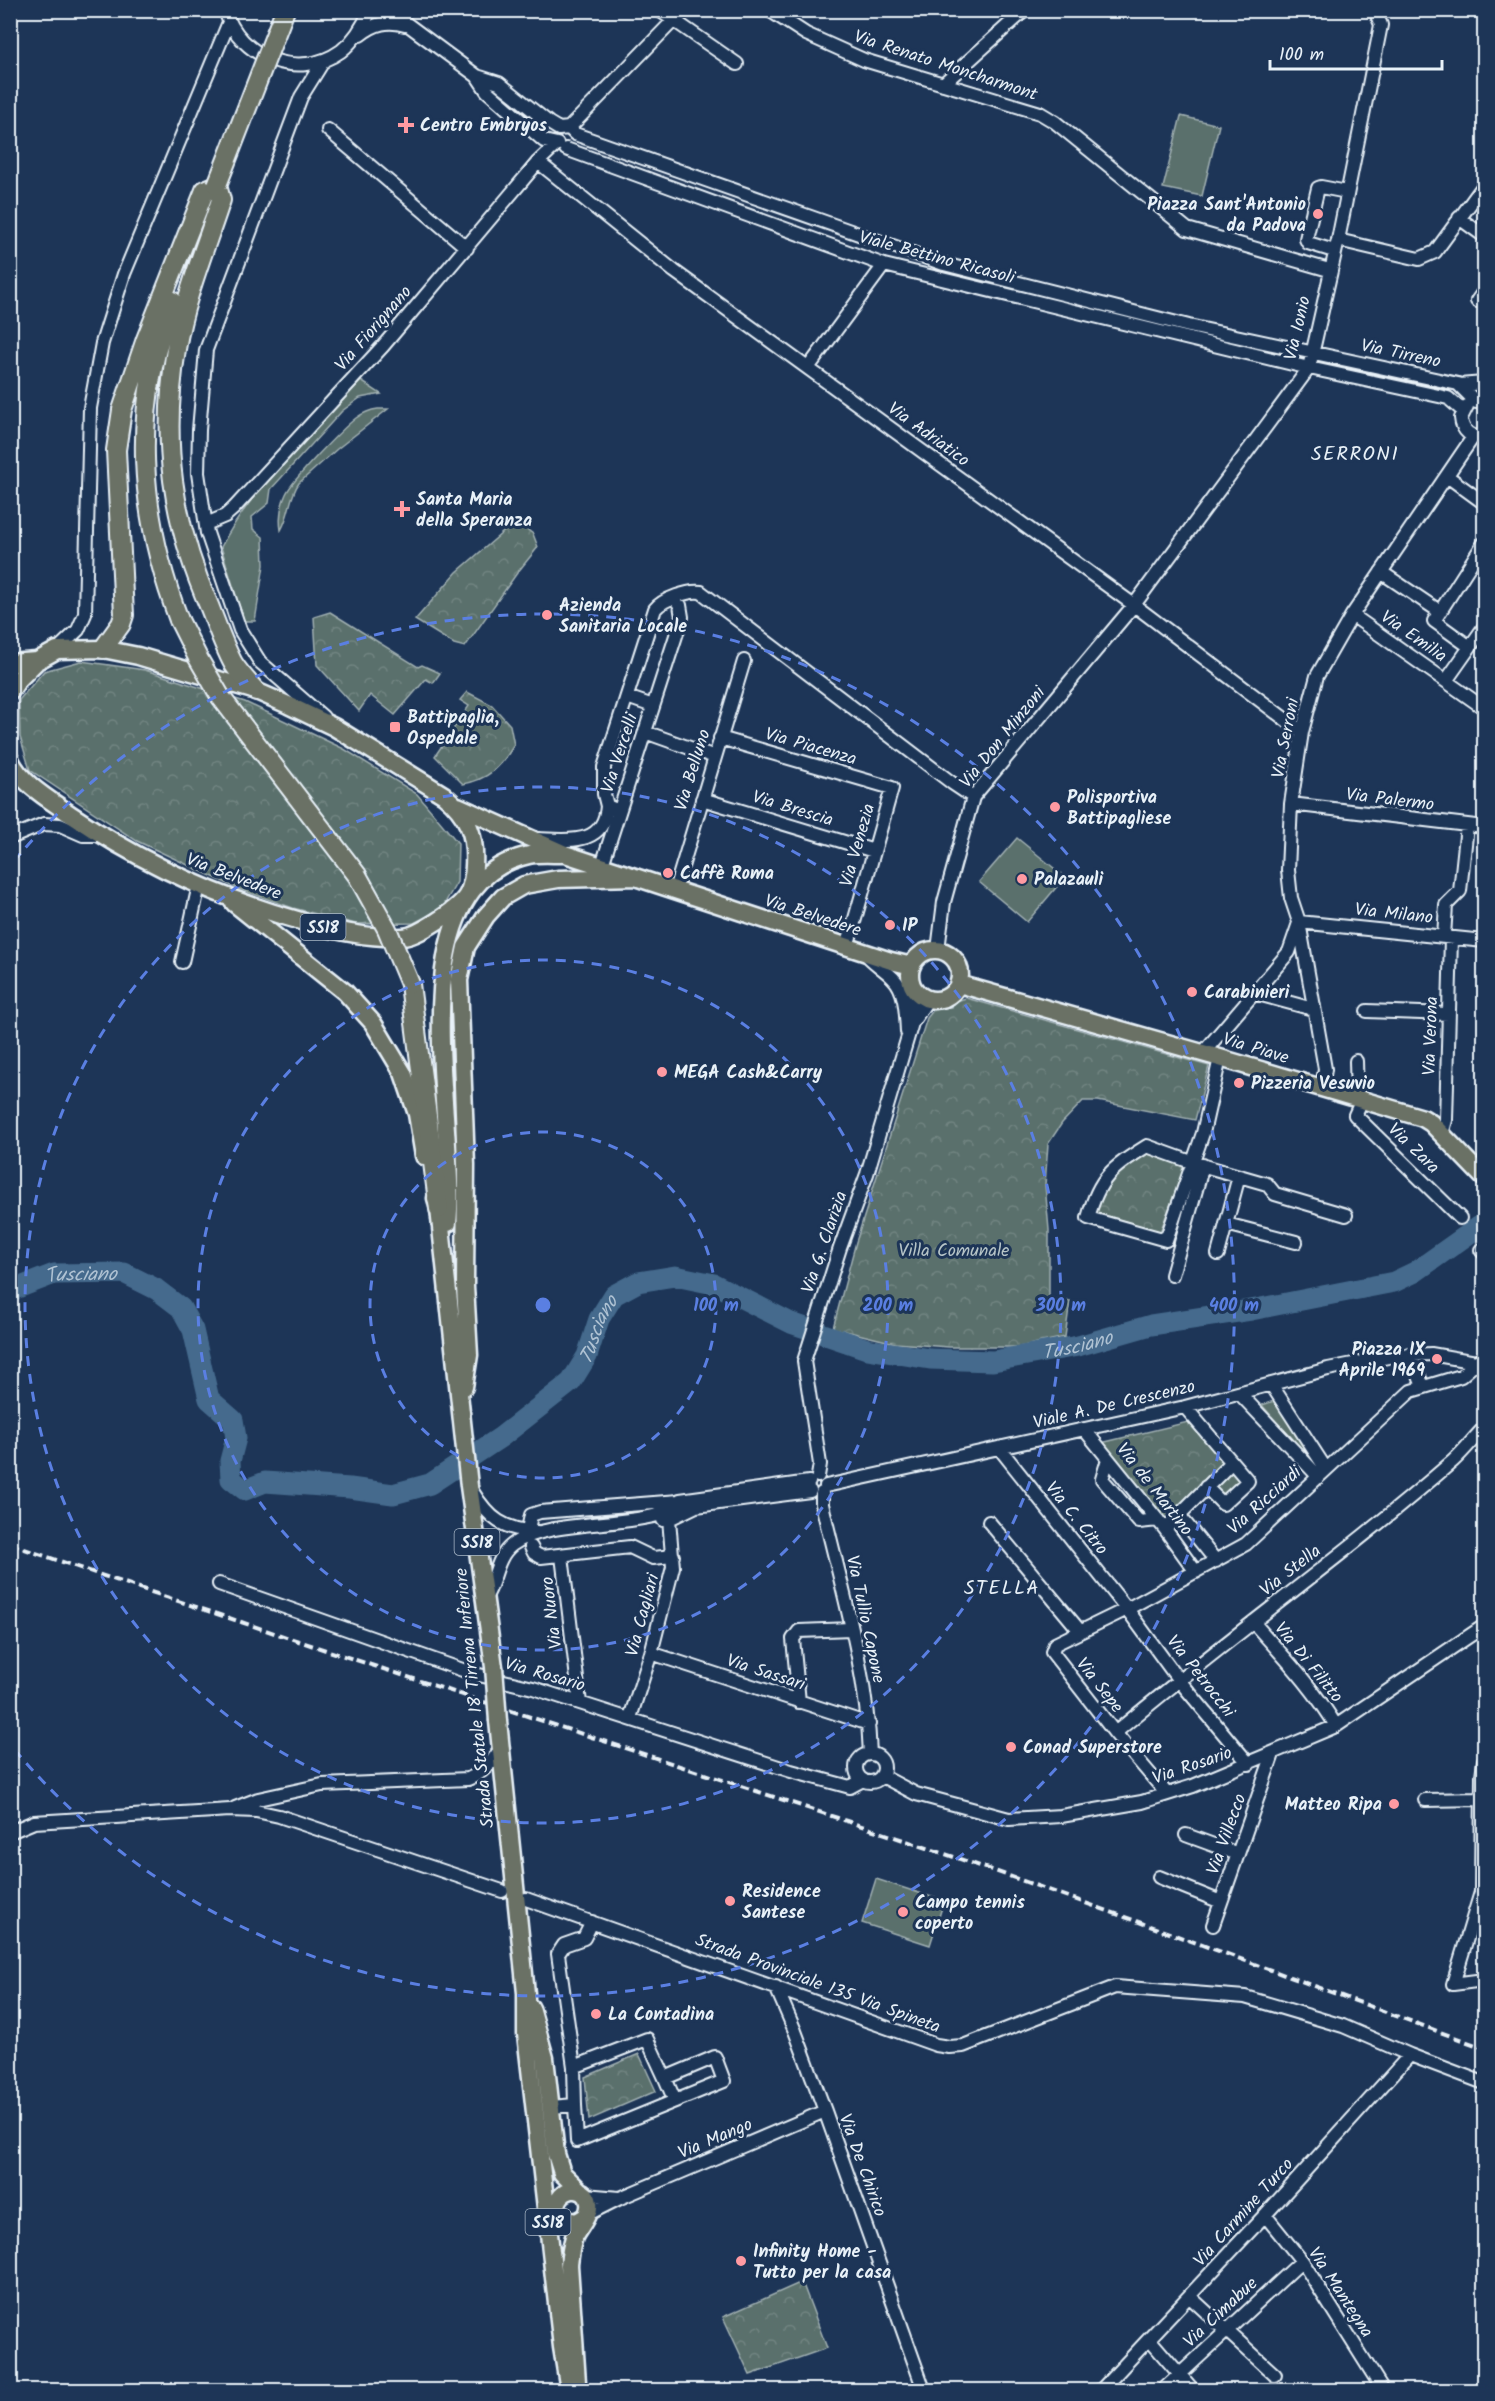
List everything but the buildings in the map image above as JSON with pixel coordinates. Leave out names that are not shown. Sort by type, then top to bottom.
[{"type":"highway","points":[[285,10],[169,310],[149,390],[145,434],[146,491],[155,545],[165,584],[198,658],[220,696],[357,875],[387,929],[410,984],[440,1209]]},
{"type":"highway","points":[[103,649],[121,624],[124,615],[116,468],[116,450],[122,410],[146,339],[205,190],[217,184]]},
{"type":"highway","points":[[217,184],[221,201],[183,318],[176,349],[168,425],[169,451],[180,524],[191,561],[234,663],[256,692]]},
{"type":"main road","name":"Via Belvedere","points":[[10,692],[18,680],[37,661],[57,650],[103,649],[138,656],[256,692],[334,727],[422,780],[457,806],[565,854],[912,966]]},
{"type":"main road","name":"SS18","points":[[10,663],[37,661]]},
{"type":"main road","name":"Via Belvedere","points":[[12,761],[45,796],[130,853],[229,898],[324,928],[354,934],[404,938],[432,926],[487,876],[509,862],[530,855],[565,854]]},
{"type":"main road","name":"Via Belvedere","points":[[457,806],[471,827],[475,848],[474,871],[466,897]]},
{"type":"main road","points":[[461,1412],[469,1355],[465,1286],[466,1165],[459,980],[466,947],[486,916],[502,897],[524,885],[558,879],[636,877]]},
{"type":"main road","name":"Strada Statale 18 Tirrena Inferiore","points":[[445,1256],[450,1210],[441,1061],[441,981],[448,943],[466,897]]},
{"type":"main road","name":"Strada Statale 18 Tirrena Inferiore","points":[[229,898],[345,992],[373,1023],[403,1072],[417,1114],[424,1157],[440,1209],[469,1480],[494,1667],[500,1750],[526,1993],[528,2053],[569,2391]]},
{"type":"main road","points":[[938,950],[945,952],[957,962],[960,969],[959,984],[947,997],[928,999],[913,987],[910,973],[912,966],[923,954],[938,950]]},
{"type":"main road","points":[[959,984],[1203,1053]]},
{"type":"main road","name":"Via Piave","points":[[1203,1053],[1423,1118],[1484,1175]]},
{"type":"main road","name":"Strada Statale 18 Tirrena Inferiore","points":[[526,1993],[542,2041],[559,2165],[562,2173],[583,2193]]},
{"type":"main road","name":"SS18","points":[[528,2053],[545,2124],[558,2200]]},
{"type":"main road","points":[[567,2190],[583,2193],[590,2206],[586,2215],[573,2222],[561,2217],[557,2209],[558,2200],[567,2190]]},
{"type":"main road","name":"SS18","points":[[577,2391],[569,2265],[574,2237],[586,2215]]},
{"type":"main road","name":"SS18","points":[[561,2217],[562,2347]]},
{"type":"street","points":[[353,41],[363,27],[370,10]]},
{"type":"street","points":[[388,10],[477,76]]},
{"type":"street","points":[[659,10],[737,64]]},
{"type":"street","points":[[561,146],[555,134],[568,131],[686,10]]},
{"type":"street","name":"Via Renato Moncharmont","points":[[769,10],[806,34],[864,60],[1040,113],[1055,122],[1187,229],[1329,270]]},
{"type":"street","points":[[943,84],[1025,10]]},
{"type":"street","name":"Via Ionio","points":[[1134,605],[1309,368],[1381,26],[1374,13]]},
{"type":"street","points":[[227,16],[245,44],[272,61],[288,64],[306,64],[324,60],[340,52],[368,29],[385,22],[412,27]]},
{"type":"street","points":[[57,650],[78,630],[85,614],[90,408],[102,343],[124,274],[227,16]]},
{"type":"street","points":[[324,60],[301,97],[206,350],[198,473],[206,528],[240,630],[260,662],[334,727]]},
{"type":"street","name":"Viale Bettino Ricasoli","points":[[477,76],[498,83],[549,123],[568,131],[944,264],[1190,326],[1311,352]]},
{"type":"street","name":"Viale Bettino Ricasoli","points":[[477,76],[487,91],[544,141],[884,265],[1309,368]]},
{"type":"street","points":[[328,130],[466,248]]},
{"type":"street","name":"Via Fiorignano","points":[[206,528],[234,508],[383,346],[538,162],[561,146],[574,143],[568,131]]},
{"type":"street","name":"Via Adriatico","points":[[538,162],[674,271],[1134,605],[1302,732]]},
{"type":"street","points":[[1347,192],[1318,188],[1306,239],[1308,243],[1336,245],[1419,259],[1435,252],[1485,185]]},
{"type":"street","points":[[1459,218],[1485,236]]},
{"type":"street","points":[[808,368],[884,265]]},
{"type":"street","name":"Via Tirreno","points":[[1311,352],[1459,385],[1482,402]]},
{"type":"street","name":"Via Tirreno","points":[[1309,368],[1448,398],[1462,411]]},
{"type":"street","points":[[1459,385],[1485,383]]},
{"type":"street","points":[[1481,437],[1464,430],[1461,424],[1462,411],[1469,404],[1482,402]]},
{"type":"street","name":"Via Serroni","points":[[1322,1088],[1325,1069],[1299,922],[1291,898],[1288,870],[1291,804],[1302,732],[1317,676],[1352,615],[1447,476],[1481,437]]},
{"type":"street","points":[[1447,476],[1485,503]]},
{"type":"street","points":[[1470,647],[1434,621],[1485,543]]},
{"type":"street","points":[[1381,572],[1439,611]]},
{"type":"street","points":[[675,599],[687,592],[701,592],[973,797]]},
{"type":"street","name":"Via Vercelli","points":[[602,865],[613,808],[645,732],[682,617],[680,605],[675,599],[665,600],[655,609],[604,767],[603,794],[613,808]]},
{"type":"street","name":"Via Don Minzoni","points":[[938,950],[944,902],[973,797],[1134,605]]},
{"type":"street","name":"Via Emilia","points":[[1352,615],[1485,708]]},
{"type":"street","points":[[1446,681],[1485,627]]},
{"type":"street","name":"Via Belluno","points":[[675,890],[744,661]]},
{"type":"street","name":"Via Vercelli","points":[[627,697],[653,706]]},
{"type":"street","points":[[645,732],[715,757]]},
{"type":"street","name":"Via Piacenza","points":[[720,738],[892,788]]},
{"type":"street","points":[[10,784],[12,761]]},
{"type":"street","name":"Via Venezia","points":[[855,949],[874,851],[892,788]]},
{"type":"street","name":"Via Brescia","points":[[702,800],[874,851]]},
{"type":"street","name":"Via Palermo","points":[[1291,804],[1485,827]]},
{"type":"street","points":[[532,839],[572,841],[587,837],[597,831],[606,813],[613,808]]},
{"type":"street","points":[[10,838],[44,824],[60,825],[83,836],[100,835]]},
{"type":"street","name":"Via Verona","points":[[1442,1134],[1446,1120],[1449,1014],[1444,937],[1446,904],[1460,891],[1467,826]]},
{"type":"street","points":[[182,962],[199,885]]},
{"type":"street","points":[[1203,1053],[1289,952],[1299,922]]},
{"type":"street","name":"Via Milano","points":[[1299,922],[1485,941]]},
{"type":"street","points":[[855,949],[895,980],[900,988],[908,1036]]},
{"type":"street","name":"Via G. Clarizia","points":[[817,1486],[820,1464],[804,1361],[867,1174],[912,1023],[913,987]]},
{"type":"street","points":[[1254,993],[1313,1009]]},
{"type":"street","name":"Via G. Clarizia","points":[[912,1023],[928,999]]},
{"type":"street","points":[[1367,1011],[1449,1014]]},
{"type":"street","points":[[1172,1275],[1220,1058]]},
{"type":"street","points":[[1356,1061],[1359,1099]]},
{"type":"street","name":"Via Zara","points":[[1359,1099],[1355,1115],[1460,1218]]},
{"type":"street","points":[[1198,1164],[1166,1240],[1088,1218],[1094,1194],[1108,1173],[1147,1146],[1267,1184],[1275,1194],[1346,1215]]},
{"type":"street","points":[[1218,1254],[1239,1176]]},
{"type":"street","points":[[1226,1224],[1296,1242]]},
{"type":"street","points":[[1410,1354],[1423,1386]]},
{"type":"street","name":"Viale A. De Crescenzo","points":[[485,1598],[491,1590],[499,1561],[511,1546],[534,1528],[669,1519],[696,1506],[817,1486],[1000,1449],[1185,1407],[1328,1369],[1410,1354],[1480,1359]]},
{"type":"street","name":"Via Ricciardi","points":[[1052,1652],[1055,1644],[1127,1609],[1246,1544],[1411,1391],[1461,1376],[1480,1359]]},
{"type":"street","points":[[1271,1384],[1322,1472]]},
{"type":"street","points":[[1239,1393],[1322,1472]]},
{"type":"street","points":[[1185,1407],[1248,1480],[1223,1504],[1206,1487]]},
{"type":"street","name":"Via de Martino","points":[[1084,1429],[1162,1524],[1196,1572]]},
{"type":"street","name":"Via Stella","points":[[1115,1733],[1178,1679],[1353,1544],[1455,1459],[1484,1430]]},
{"type":"street","name":"Via C. Citro","points":[[1000,1449],[1127,1609]]},
{"type":"street","points":[[1162,1524],[1179,1515],[1232,1462]]},
{"type":"street","points":[[469,1480],[482,1508],[498,1522],[514,1529],[534,1528]]},
{"type":"street","name":"Viale A. De Crescenzo","points":[[534,1528],[531,1515],[540,1512],[817,1486]]},
{"type":"street","name":"Via Tullio Capone","points":[[817,1486],[851,1629],[869,1724],[870,1754]]},
{"type":"street","name":"Viale A. De Crescenzo","points":[[623,1522],[663,1513],[680,1500]]},
{"type":"street","points":[[1179,1515],[1216,1560]]},
{"type":"street","name":"Via Cagliari","points":[[630,1718],[651,1653],[673,1567],[669,1519]]},
{"type":"street","points":[[989,1522],[1080,1631]]},
{"type":"street","points":[[531,1547],[534,1553],[541,1557],[630,1547],[652,1558],[673,1556]]},
{"type":"street","name":"Via Nuoro","points":[[562,1556],[580,1703]]},
{"type":"street","name":"Via Rosario","points":[[219,1584],[471,1673],[630,1718],[791,1771],[850,1787],[862,1779]]},
{"type":"street","name":"Via Petrocchi","points":[[1127,1609],[1178,1679],[1249,1764]]},
{"type":"street","name":"Via Di Filitto","points":[[1253,1622],[1328,1712],[1336,1726]]},
{"type":"street","name":"Via Rosario","points":[[882,1776],[916,1794],[1009,1819],[1061,1816],[1142,1802],[1249,1764],[1336,1726],[1485,1626]]},
{"type":"street","points":[[799,1702],[793,1639],[799,1631],[851,1629]]},
{"type":"street","name":"Via Sepe","points":[[1052,1652],[1115,1733],[1167,1794]]},
{"type":"street","name":"Via Sassari","points":[[651,1653],[869,1724]]},
{"type":"street","points":[[230,1810],[258,1799],[322,1785],[468,1779],[479,1774],[500,1750]]},
{"type":"street","points":[[870,1754],[884,1762],[882,1776],[873,1782],[862,1779],[856,1770],[861,1757],[870,1754]]},
{"type":"street","name":"Via Villecco","points":[[1213,1925],[1273,1754]]},
{"type":"street","points":[[1484,1763],[1483,1892],[1453,1984],[1485,1980]]},
{"type":"street","points":[[1425,1800],[1483,1804]]},
{"type":"street","points":[[10,1833],[34,1822],[230,1810],[256,1811],[279,1816],[502,1891]]},
{"type":"street","points":[[1186,1835],[1238,1854]]},
{"type":"street","points":[[1159,1877],[1221,1902]]},
{"type":"street","name":"Strada Provinciale 135 Via Spineta","points":[[526,1899],[936,2045],[963,2046],[1115,1987],[1245,1997],[1343,2026],[1410,2055],[1485,2083]]},
{"type":"street","points":[[592,1922],[584,1938],[564,1945],[558,1954],[573,2067],[577,2141],[724,2081],[715,2057],[665,2078]]},
{"type":"street","name":"Via De Chirico","points":[[776,1987],[825,2111],[924,2391]]},
{"type":"street","points":[[573,2067],[647,2039],[675,2101]]},
{"type":"street","name":"Via Carmine Turco","points":[[1106,2389],[1410,2055]]},
{"type":"street","points":[[551,2107],[575,2105]]},
{"type":"street","name":"Via Mango","points":[[586,2215],[620,2198],[825,2111]]},
{"type":"street","name":"Via Mango","points":[[583,2193],[620,2198]]},
{"type":"street","name":"Via Mantegna","points":[[1265,2215],[1302,2261],[1383,2391]]},
{"type":"street","name":"Via Cimabue","points":[[1163,2391],[1302,2261]]},
{"type":"street","points":[[1190,2297],[1275,2374]]},
{"type":"street","points":[[1150,2340],[1193,2391]]},
{"type":"green space","points":[[1181,116],[1219,125],[1202,196],[1163,188]]},
{"type":"green space","points":[[361,381],[381,394],[360,398],[342,411],[271,489],[269,503],[252,517],[253,529],[263,537],[264,565],[255,621],[244,621],[221,547],[266,481]]},
{"type":"green space","points":[[378,409],[388,409],[337,449],[299,483],[281,530],[280,516],[283,503],[290,487],[298,477],[356,418]]},
{"type":"green space","points":[[516,521],[533,534],[538,547],[465,647],[454,644],[415,620],[457,572]]},
{"type":"green space","points":[[330,612],[418,667],[422,665],[440,673],[433,683],[426,679],[395,715],[370,695],[359,711],[317,665],[314,617]]},
{"type":"green space","points":[[81,661],[145,670],[245,702],[344,749],[417,794],[458,843],[457,882],[442,908],[414,923],[356,924],[293,908],[239,889],[137,841],[30,770],[20,737],[19,700],[44,671]]},
{"type":"green space","points":[[467,692],[492,705],[510,725],[514,745],[493,771],[480,779],[463,784],[435,756],[469,706],[460,700]]},
{"type":"green space","name":"Palazauli","points":[[1017,838],[1065,877],[1027,922],[979,882]]},
{"type":"green space","name":"Villa Comunale","points":[[966,998],[1209,1066],[1195,1120],[1098,1101],[1083,1101],[1062,1123],[1048,1144],[1045,1185],[1049,1230],[1049,1299],[1070,1301],[1065,1337],[1019,1347],[949,1347],[895,1343],[833,1328],[856,1242],[927,1018],[935,1008],[952,1007],[953,1002]]},
{"type":"green space","points":[[1146,1152],[1186,1164],[1160,1232],[1095,1212],[1105,1191],[1120,1171]]},
{"type":"green space","points":[[1277,1400],[1314,1457],[1310,1461],[1262,1405]]},
{"type":"green space","points":[[1188,1422],[1246,1487],[1223,1509],[1208,1494],[1171,1528],[1101,1443]]},
{"type":"green space","name":"Campo tennis coperto","points":[[876,1879],[944,1901],[930,1945],[862,1923]]},
{"type":"green space","points":[[639,2054],[656,2091],[589,2120],[585,2077]]},
{"type":"green space","points":[[802,2282],[827,2348],[750,2375],[723,2317]]},
{"type":"waterway","name":"Tusciano","points":[[10,1291],[54,1274],[124,1273],[156,1289],[181,1308],[193,1330],[209,1399],[233,1420],[236,1438],[230,1461],[231,1479],[245,1490],[265,1482],[350,1488],[393,1494],[430,1484],[501,1437],[571,1382],[587,1356],[599,1319],[614,1295],[638,1282],[675,1276],[714,1284],[791,1323],[867,1349],[930,1359],[993,1361],[1078,1346],[1151,1325],[1251,1310],[1394,1282],[1415,1272],[1484,1223]]},
{"type":"railway","points":[[10,1544],[954,1857],[1154,1927],[1484,2048]]},
{"type":"place","name":"Centro Embryos","points":[[406,125]]},
{"type":"place","name":"Piazza Sant'Antonio da Padova","points":[[1318,214]]},
{"type":"place","name":"Santa Maria della Speranza","points":[[402,509]]},
{"type":"place","name":"Azienda Sanitaria Locale","points":[[547,615]]},
{"type":"place","name":"Battipaglia, Ospedale","points":[[395,727]]},
{"type":"place","name":"Polisportiva Battipagliese","points":[[1055,807]]},
{"type":"place","name":"Caffè Roma","points":[[668,873]]},
{"type":"place","name":"Palazauli","points":[[1022,879]]},
{"type":"place","name":"IP","points":[[890,925]]},
{"type":"place","name":"Carabinieri","points":[[1192,992]]},
{"type":"place","name":"MEGA Cash&Carry","points":[[662,1072]]},
{"type":"place","name":"Pizzeria Vesuvio","points":[[1239,1083]]},
{"type":"place","name":"Piazza IX Aprile 1969","points":[[1437,1359]]},
{"type":"place","name":"Conad Superstore","points":[[1011,1747]]},
{"type":"place","name":"Matteo Ripa","points":[[1394,1804]]},
{"type":"place","name":"Residence Santese","points":[[730,1901]]},
{"type":"place","name":"Campo tennis coperto","points":[[903,1912]]},
{"type":"place","name":"La Contadina","points":[[596,2014]]},
{"type":"place","name":"Infinity Home - Tutto per la casa","points":[[741,2261]]},
{"type":"district","name":"SERRONI","points":[[1355,453]]},
{"type":"district","name":"STELLA","points":[[1002,1587]]}]
